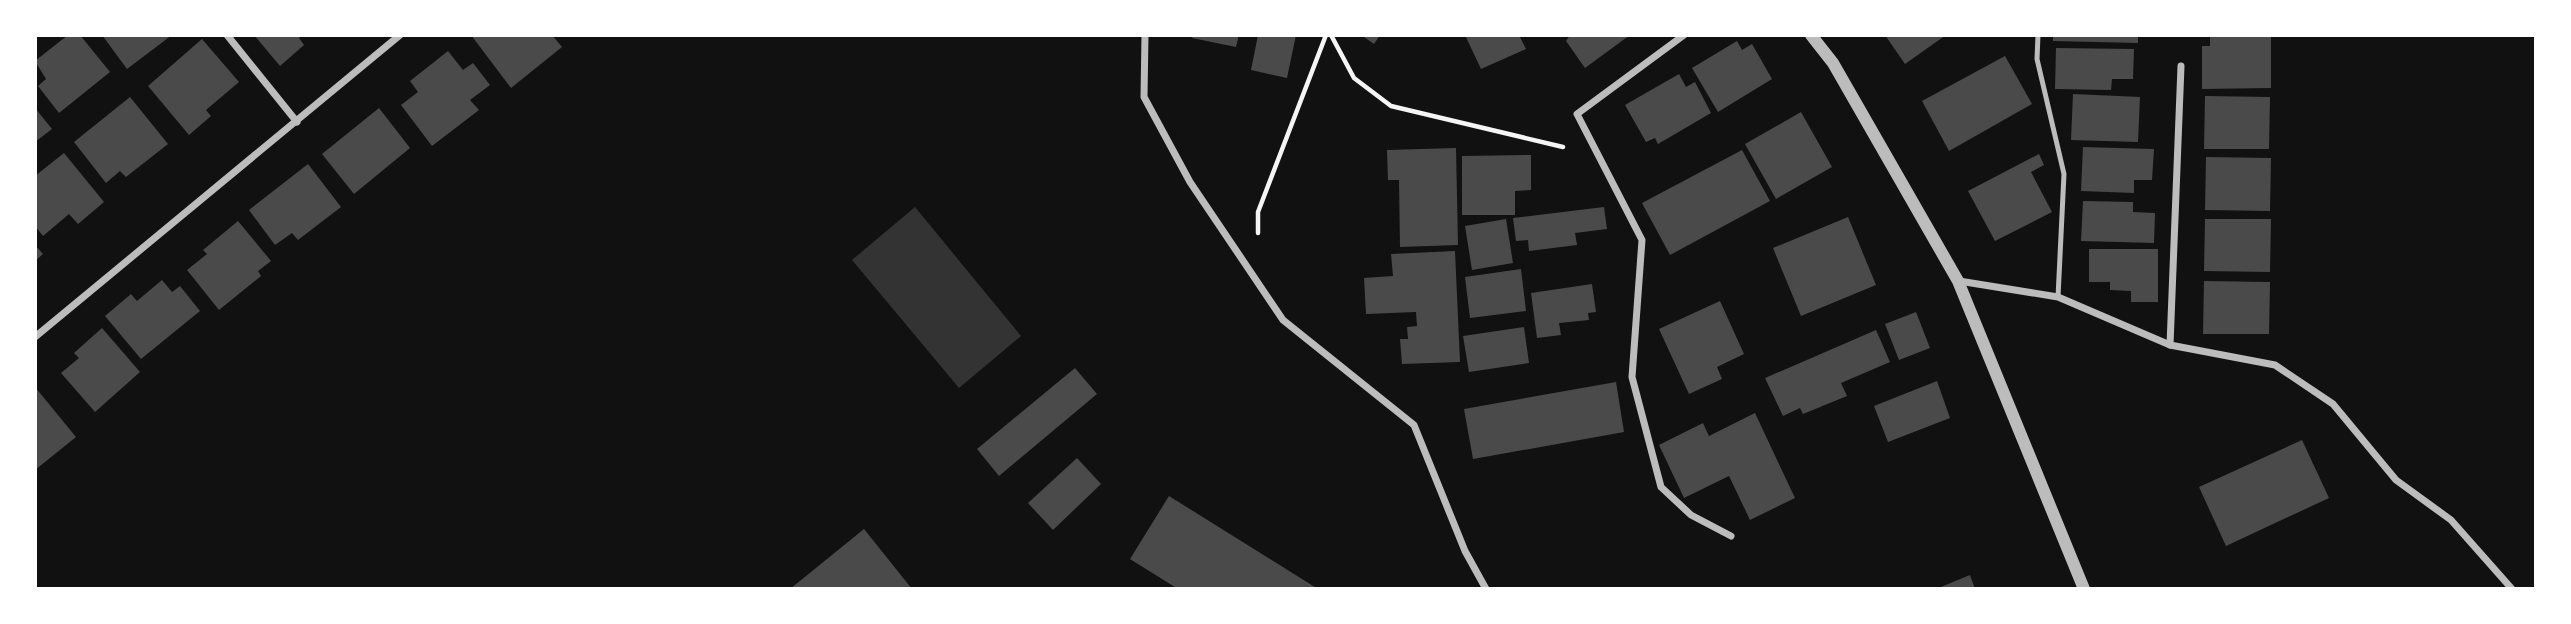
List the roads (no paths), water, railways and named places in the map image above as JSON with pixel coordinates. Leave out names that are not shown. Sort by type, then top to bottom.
[{"type":"street","points":[[227,35],[297,122]]},
{"type":"street","points":[[35,337],[400,35]]},
{"type":"street","points":[[1145,35],[1144,97],[1190,182],[1283,320],[1414,425],[1465,551],[1486,589]]},
{"type":"street","points":[[1684,35],[1577,114],[1642,240],[1632,377],[1661,487],[1691,514],[1731,536]]},
{"type":"street","points":[[1811,35],[1833,63],[1958,281],[2084,589]]},
{"type":"street","points":[[2170,345],[2181,66]]},
{"type":"street","points":[[1958,281],[2058,297],[2170,345],[2275,365],[2333,404],[2396,480],[2451,520],[2512,589]]},
{"type":"lane","points":[[2038,35],[2037,60],[2064,174],[2058,297]]}]
